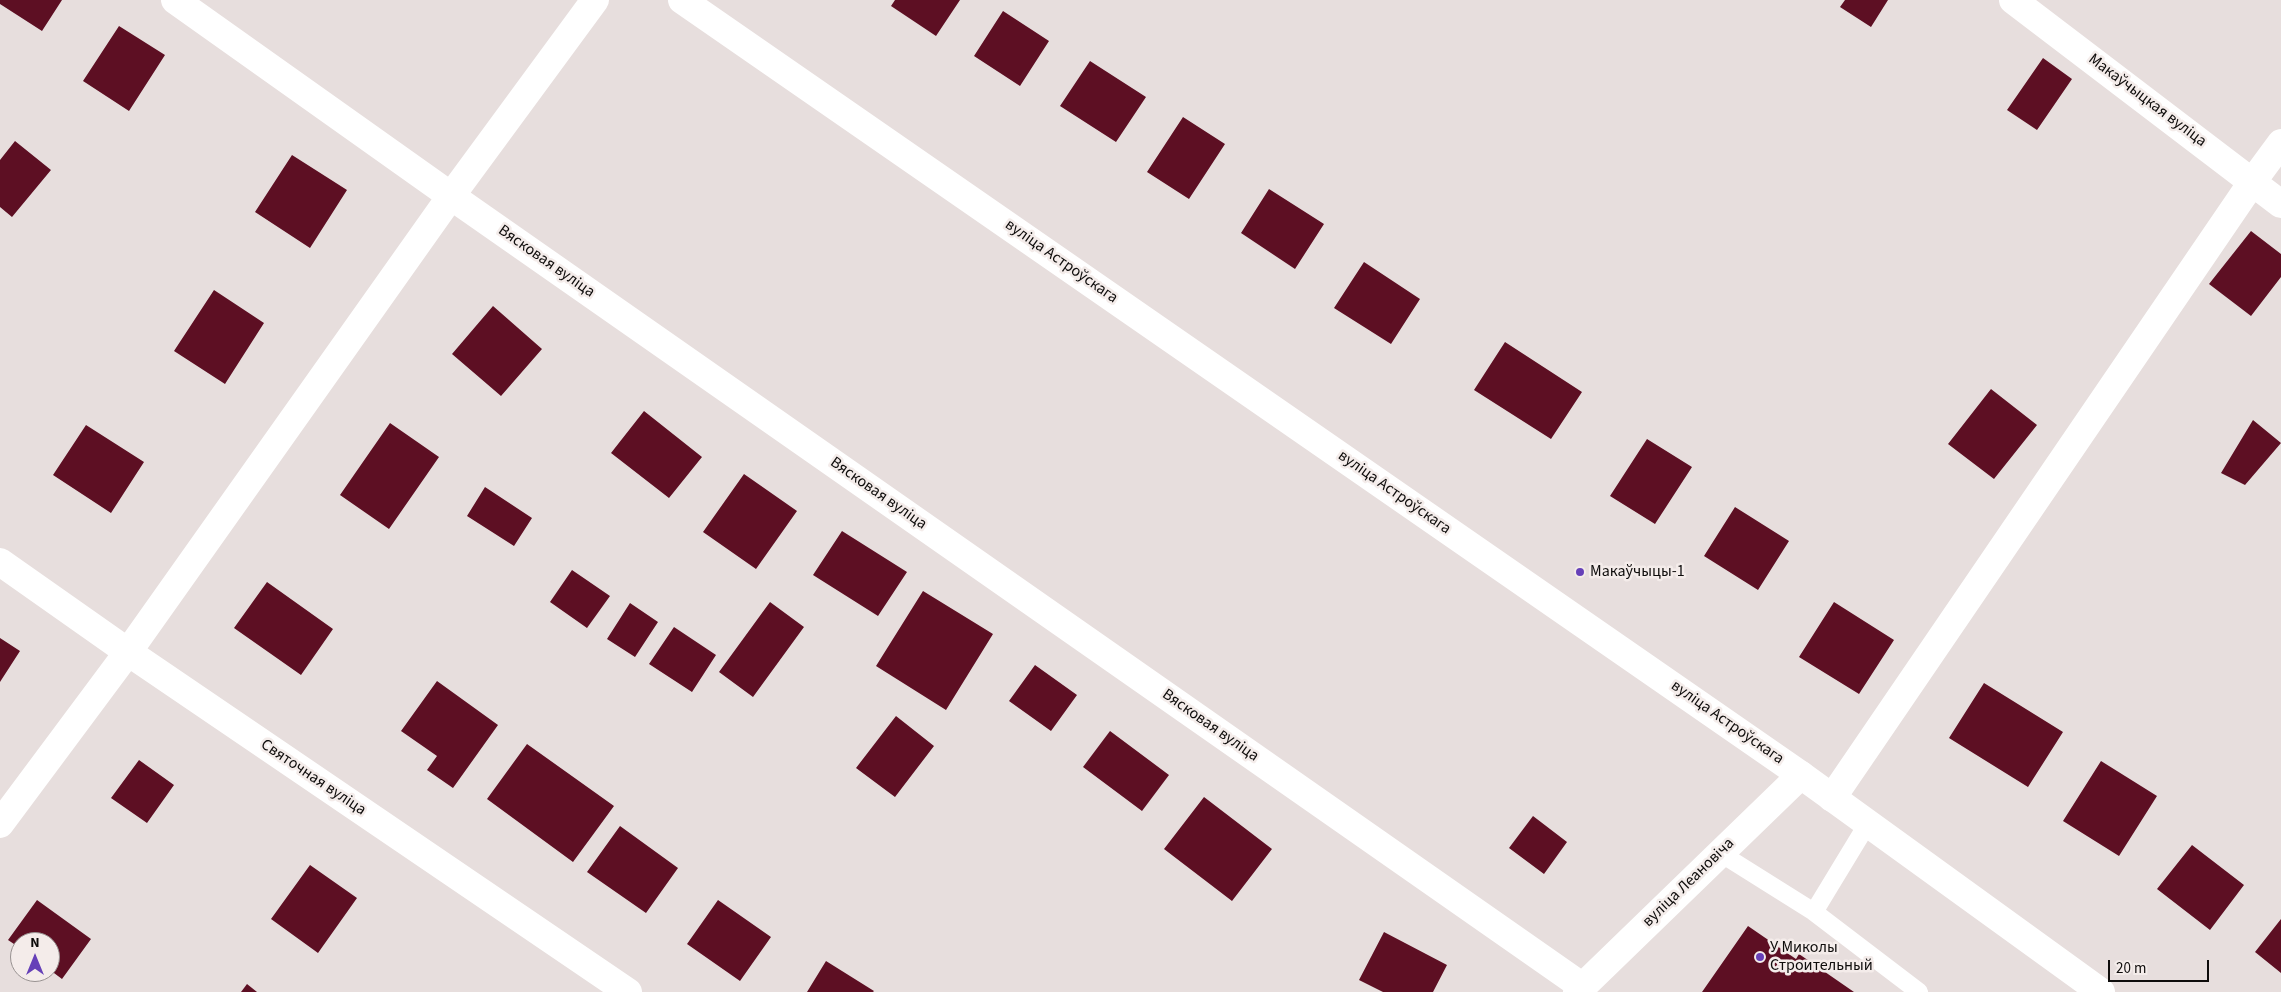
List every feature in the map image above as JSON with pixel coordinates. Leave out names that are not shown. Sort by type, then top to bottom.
[{"type":"street","name":"Вясковая вуліца","points":[[175,0],[1580,989]]},
{"type":"street","points":[[0,824],[128,652],[451,196],[595,0]]},
{"type":"street","name":"вуліца Астроўскага","points":[[682,0],[1801,775],[2101,992]]},
{"type":"street","name":"Макаўчыцкая вуліца","points":[[2013,0],[2281,204]]},
{"type":"street","points":[[1832,798],[2253,181],[2281,143]]},
{"type":"street","name":"Святочная вуліца","points":[[0,562],[128,652],[628,992]]},
{"type":"street","name":"вуліца Леановіча","points":[[1580,989],[1801,775]]},
{"type":"lane","points":[[1814,912],[1868,823]]},
{"type":"lane","points":[[1720,853],[1814,912],[1919,992]]},
{"type":"building","points":[[0,0],[62,0],[42,31],[0,4]]},
{"type":"building","points":[[895,0],[960,0],[936,36],[891,6]]},
{"type":"building","points":[[1845,0],[1888,0],[1871,27],[1840,7]]},
{"type":"building","points":[[1003,11],[1049,41],[1020,86],[974,56]]},
{"type":"building","points":[[119,26],[165,55],[129,111],[83,81]]},
{"type":"building","points":[[2043,58],[2072,79],[2037,130],[2007,110]]},
{"type":"building","points":[[1090,61],[1146,97],[1116,142],[1060,106]]},
{"type":"building","points":[[1183,117],[1225,144],[1189,199],[1147,172]]},
{"type":"building","points":[[15,141],[51,170],[12,217],[0,207],[0,160]]},
{"type":"building","points":[[292,155],[347,190],[310,248],[255,212]]},
{"type":"building","points":[[1269,189],[1324,224],[1295,269],[1241,233]]},
{"type":"building","points":[[2251,231],[2281,254],[2281,277],[2251,316],[2209,284]]},
{"type":"building","points":[[1364,262],[1420,299],[1391,344],[1334,308]]},
{"type":"building","points":[[214,290],[264,323],[225,384],[174,351]]},
{"type":"building","points":[[493,306],[542,349],[501,396],[452,354]]},
{"type":"building","points":[[1505,342],[1582,392],[1551,439],[1474,390]]},
{"type":"building","points":[[1991,389],[2037,425],[1994,479],[1948,444]]},
{"type":"building","points":[[644,411],[702,457],[669,498],[611,453]]},
{"type":"building","points":[[2253,420],[2281,443],[2245,485],[2221,473]]},
{"type":"building","points":[[390,423],[439,457],[389,529],[340,495]]},
{"type":"building","points":[[86,425],[144,462],[111,513],[53,475]]},
{"type":"building","points":[[1647,439],[1692,467],[1655,524],[1610,496]]},
{"type":"building","points":[[744,474],[797,511],[756,569],[703,532]]},
{"type":"building","points":[[485,487],[532,518],[514,546],[467,516]]},
{"type":"building","points":[[1735,507],[1789,541],[1758,590],[1704,556]]},
{"type":"building","points":[[842,531],[907,572],[878,616],[813,575]]},
{"type":"building","points":[[572,570],[610,596],[587,628],[550,602]]},
{"type":"building","points":[[267,582],[333,629],[301,675],[234,628]]},
{"type":"building","points":[[923,591],[993,634],[946,710],[876,666]]},
{"type":"building","points":[[770,602],[804,627],[753,697],[719,672]]},
{"type":"building","points":[[1834,602],[1894,640],[1859,694],[1799,657]]},
{"type":"building","points":[[630,603],[658,622],[635,657],[607,639]]},
{"type":"building","points":[[674,627],[716,655],[692,692],[649,664]]},
{"type":"building","points":[[0,638],[20,651],[0,682]]},
{"type":"building","points":[[1035,665],[1077,695],[1051,731],[1009,701]]},
{"type":"building","points":[[437,681],[498,725],[453,788],[427,770],[437,756],[401,731]]},
{"type":"building","points":[[1984,683],[2063,732],[2028,787],[1949,738]]},
{"type":"building","points":[[896,716],[934,746],[895,797],[856,768]]},
{"type":"building","points":[[1110,731],[1169,775],[1142,811],[1083,767]]},
{"type":"building","points":[[527,744],[614,806],[573,862],[487,799]]},
{"type":"building","points":[[139,760],[174,785],[147,823],[111,798]]},
{"type":"building","points":[[2101,761],[2157,796],[2119,856],[2063,821]]},
{"type":"building","points":[[1204,797],[1272,849],[1232,901],[1164,849]]},
{"type":"building","points":[[1533,816],[1567,842],[1544,874],[1509,848]]},
{"type":"building","points":[[620,826],[678,868],[646,913],[587,872]]},
{"type":"building","points":[[2192,845],[2244,885],[2210,930],[2157,889]]},
{"type":"building","points":[[310,865],[357,898],[318,953],[271,919]]},
{"type":"building","points":[[37,900],[91,939],[62,979],[60,978],[60,932],[14,932]]},
{"type":"building","points":[[718,900],[771,937],[740,981],[687,944]]},
{"type":"building","points":[[2281,919],[2281,973],[2255,952]]},
{"type":"building","name":"У Миколы Строительный","points":[[1748,926],[1796,959],[1799,954],[1854,992],[1702,992]]},
{"type":"building","points":[[1384,932],[1447,965],[1433,992],[1383,992],[1359,980]]},
{"type":"building","points":[[826,961],[874,991],[807,992]]},
{"type":"building","points":[[247,984],[257,992],[241,992]]},
{"type":"place","name":"Макаўчыцы-1","points":[[1580,572]]},
{"type":"place","name":"У Миколы Строительный","points":[[1760,957]]}]
